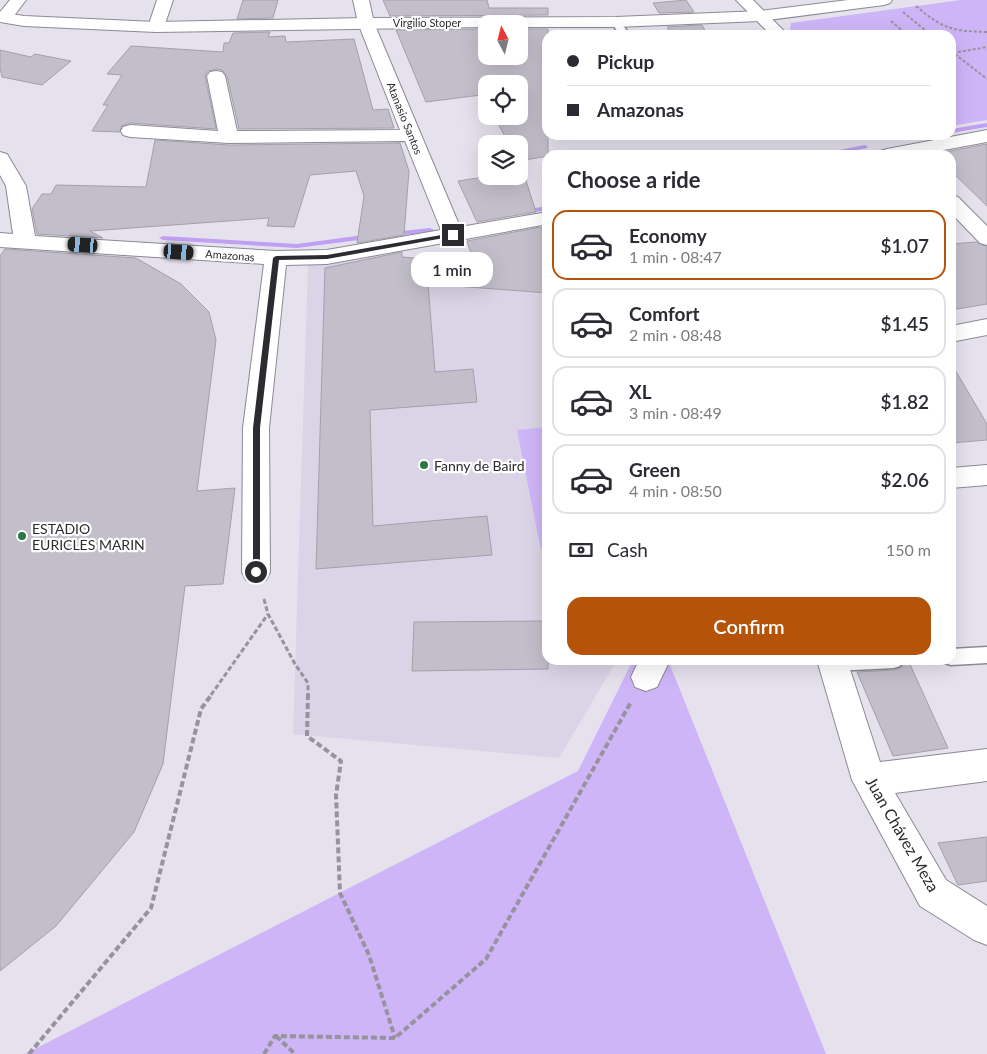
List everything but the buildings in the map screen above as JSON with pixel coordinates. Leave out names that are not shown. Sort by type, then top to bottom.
[{"type":"street","points":[[2,18],[18,0]]},
{"type":"street","points":[[156,27],[165,0]]},
{"type":"street","name":"Atanasio Santos","points":[[361,0],[366,23],[453,235]]},
{"type":"street","points":[[744,0],[775,30]]},
{"type":"street","name":"Virgilio Stoper","points":[[2,18],[156,27],[366,23],[620,28],[761,16],[884,0]]},
{"type":"street","points":[[216,76],[229,136]]},
{"type":"street","points":[[130,131],[229,136],[413,136]]},
{"type":"street","points":[[919,150],[987,136]]},
{"type":"street","points":[[0,158],[16,186],[24,241]]},
{"type":"street","points":[[956,206],[987,238]]},
{"type":"street","name":"Amazonas","points":[[0,240],[276,258],[327,257],[542,219]]},
{"type":"street","points":[[256,572],[256,428],[276,258]]},
{"type":"street","points":[[956,333],[987,327]]},
{"type":"street","points":[[956,478],[987,475]]},
{"type":"street","name":"Juan Chávez Meza","points":[[833,665],[869,780],[933,893],[987,927]]},
{"type":"street","points":[[869,780],[987,765]]},
{"type":"lane","points":[[956,657],[987,655]]},
{"type":"path","points":[[916,6],[945,29],[951,30]]},
{"type":"path","points":[[898,9],[925,30]]},
{"type":"path","points":[[956,31],[987,32]]},
{"type":"path","points":[[956,51],[987,47]]},
{"type":"path","points":[[956,55],[987,79]]},
{"type":"path","points":[[256,572],[268,614],[295,664],[308,683],[307,736],[341,761],[336,795],[340,893],[368,955],[395,1038]]},
{"type":"path","points":[[29,1054],[151,908],[200,709],[268,614]]},
{"type":"path","points":[[275,1036],[395,1038],[486,958],[650,669]]},
{"type":"path","points":[[264,1054],[275,1036]]},
{"type":"path","points":[[275,1036],[295,1054]]},
{"type":"shaded area","points":[[961,0],[987,0],[987,120],[956,125],[956,30],[790,30],[791,23]]},
{"type":"shaded area","name":"Fanny de Baird","points":[[375,254],[542,270],[542,665],[614,665],[559,758],[293,734],[308,265]]},
{"type":"shaded area","points":[[542,428],[542,550],[541,550],[517,430]]},
{"type":"shaded area","points":[[631,665],[670,665],[826,1054],[25,1054],[578,771]]},
{"type":"waterway","points":[[956,130],[987,125]]},
{"type":"waterway","points":[[849,150],[865,147]]},
{"type":"waterway","points":[[522,212],[542,209]]},
{"type":"waterway","points":[[393,234],[430,230]]},
{"type":"waterway","points":[[163,238],[297,246],[371,236]]},
{"type":"place","name":"Fanny de Baird","points":[[424,465]]},
{"type":"place","name":"ESTADIO EURICLES MARIN","points":[[22,536]]},
{"type":"route","points":[[256,572],[256,428],[276,258],[327,257],[453,235]]}]
